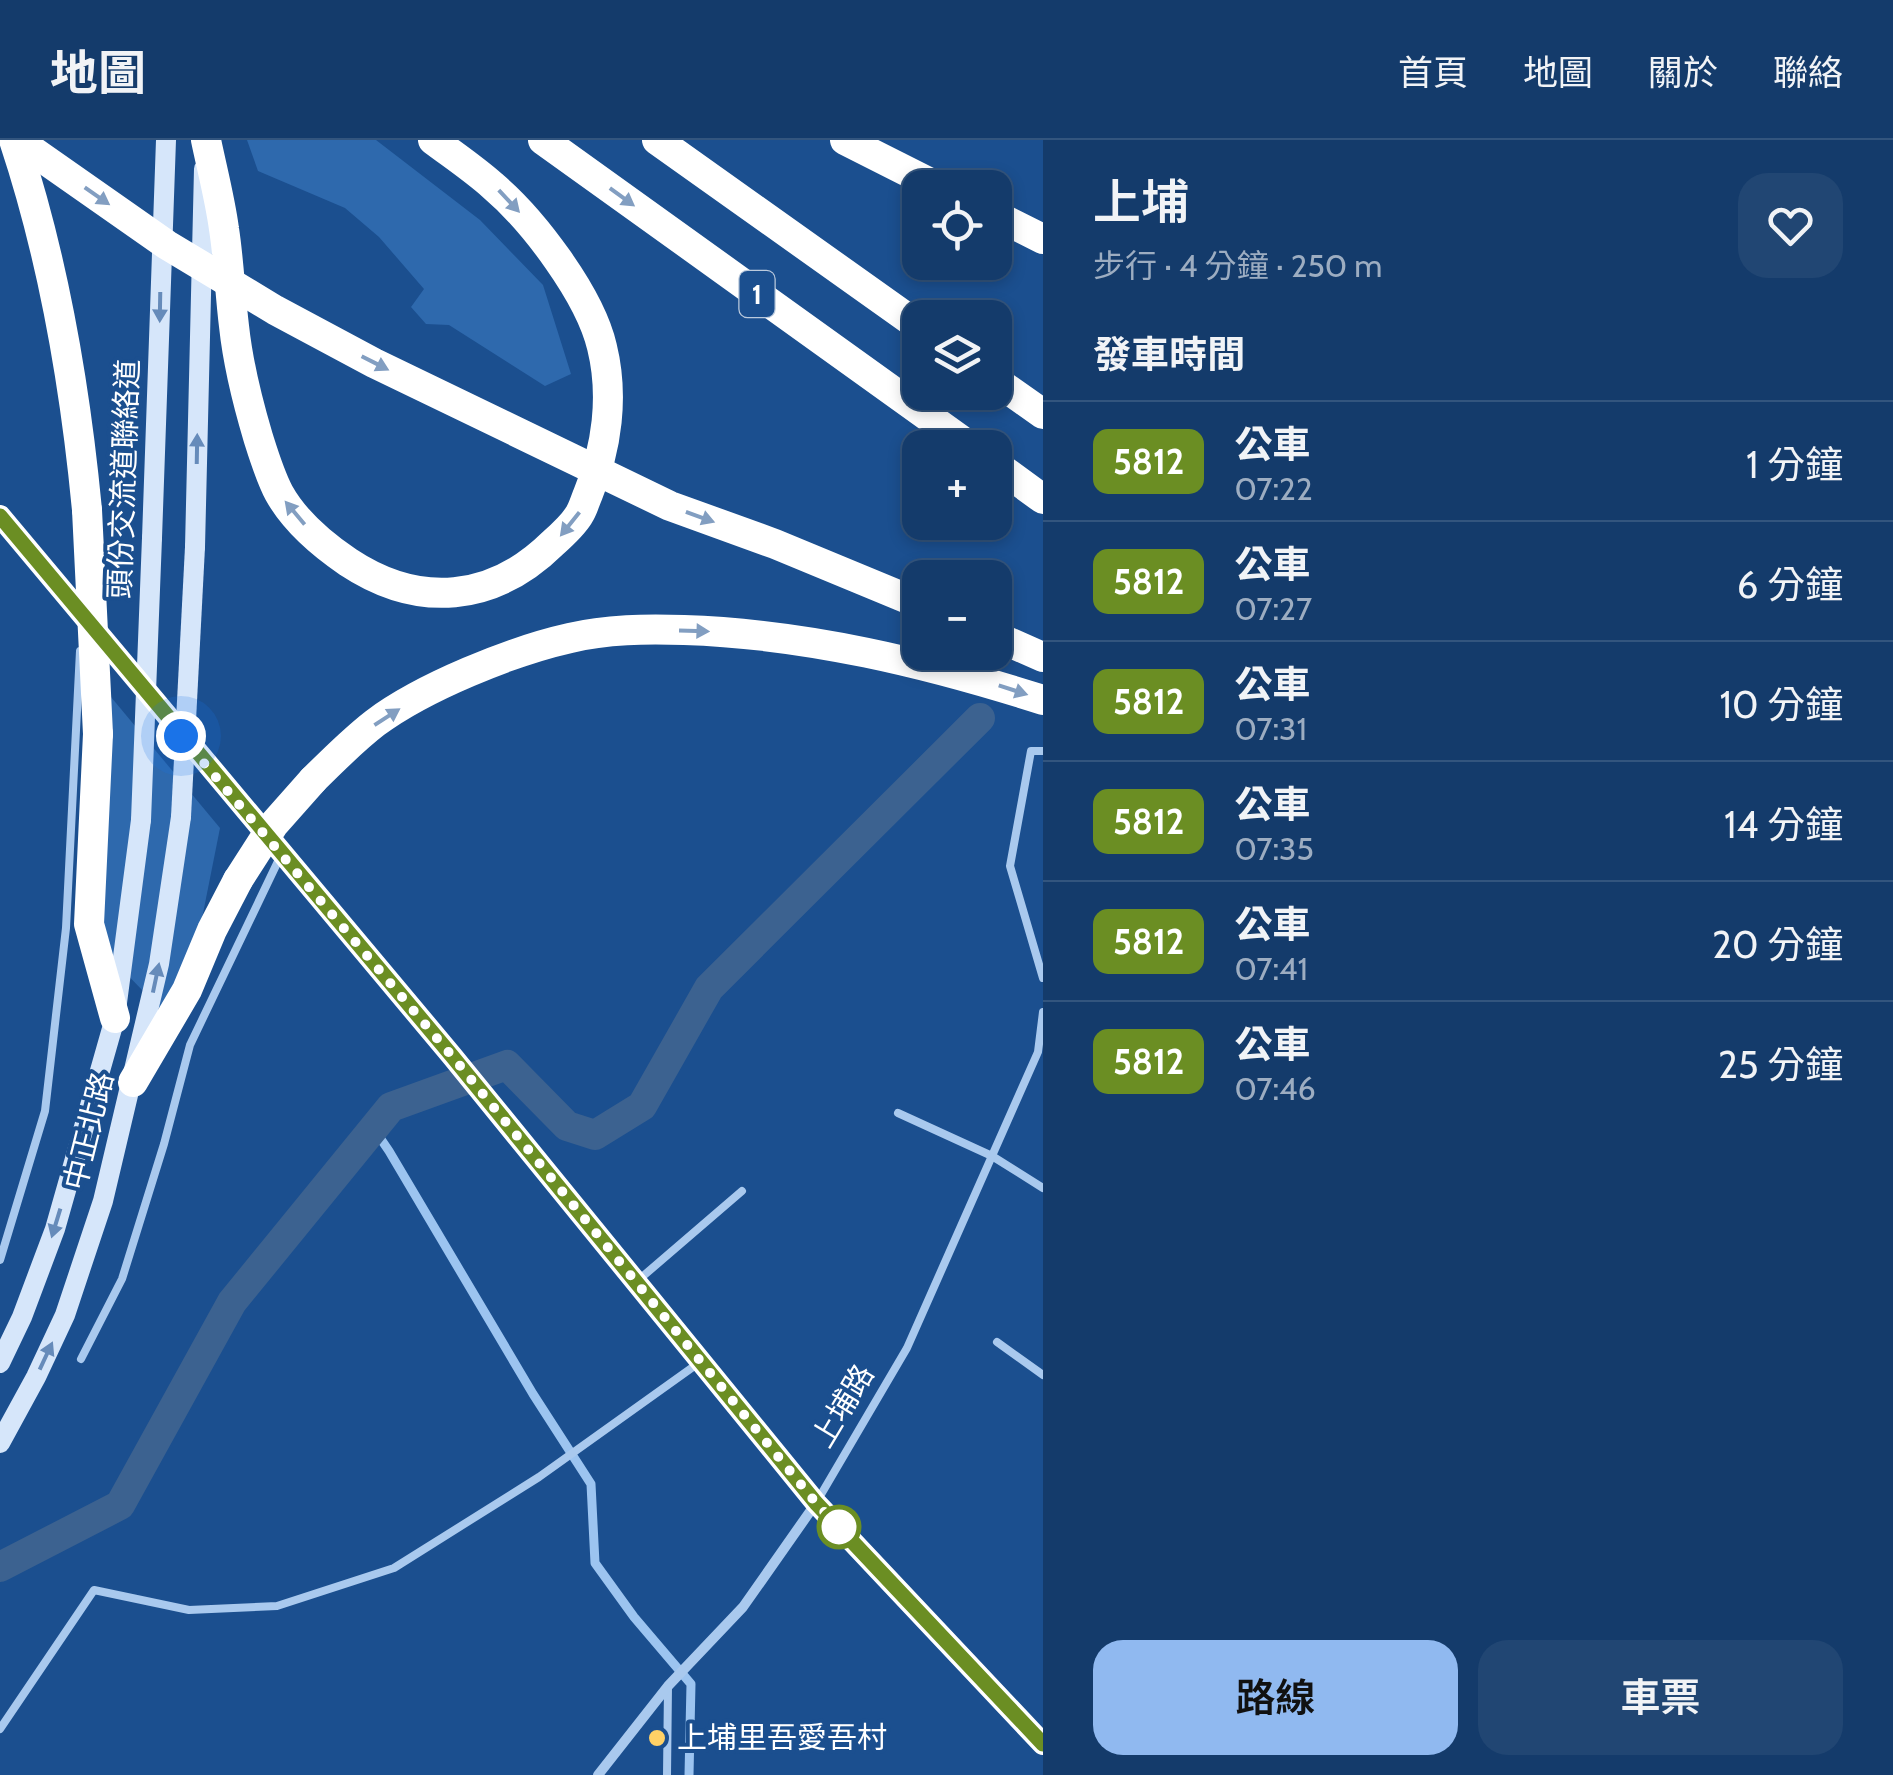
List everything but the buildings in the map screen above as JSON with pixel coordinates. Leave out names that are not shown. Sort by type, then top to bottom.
[{"type":"highway","points":[[16,140],[58,306],[78,418],[87,510],[98,734],[89,924],[115,1018]]},
{"type":"highway","points":[[16,140],[167,245],[374,364],[670,506],[902,597]]},
{"type":"highway","points":[[205,140],[224,229],[242,383],[280,496],[330,550],[360,570],[388,584],[422,592],[450,592],[478,590],[508,577],[536,560],[579,515],[605,440],[608,404],[602,346],[564,269],[534,228],[494,186],[433,140]]},
{"type":"highway","name":"1","points":[[543,140],[947,430]]},
{"type":"highway","name":"1","points":[[657,140],[902,314]]},
{"type":"highway","points":[[846,140],[905,170]]},
{"type":"highway","points":[[1012,224],[1043,239]]},
{"type":"highway","points":[[1012,392],[1043,414]]},
{"type":"highway","points":[[1012,476],[1043,499]]},
{"type":"highway","points":[[133,1082],[188,990],[238,880],[274,824],[313,780],[344,749],[418,696],[524,651],[572,637],[643,629],[730,632],[895,658],[1043,700]]},
{"type":"highway","points":[[1012,644],[1043,658]]},
{"type":"main road","name":"頭份交流道聯絡道","points":[[141,820],[166,140]]},
{"type":"main road","name":"中正北路","points":[[0,1442],[65,1315],[103,1201],[159,964],[181,817],[195,547],[205,140]]},
{"type":"main road","name":"中正北路","points":[[0,1363],[55,1229],[115,1018],[141,820]]},
{"type":"street","points":[[0,516],[452,1056],[816,1503],[1043,1744]]},
{"type":"street","name":"上埔路","points":[[598,1775],[669,1685],[743,1607],[816,1503]]},
{"type":"lane","points":[[0,1260],[46,1111],[66,928],[81,616]]},
{"type":"lane","points":[[1043,751],[1032,752],[1010,866],[1043,978]]},
{"type":"lane","points":[[81,1359],[122,1279],[190,1046],[281,855]]},
{"type":"lane","name":"上埔路","points":[[816,1503],[908,1348],[1038,1052],[1043,1012]]},
{"type":"lane","points":[[898,1112],[992,1156],[1043,1188]]},
{"type":"lane","points":[[635,1283],[742,1191]]},
{"type":"lane","points":[[998,1342],[1043,1375]]},
{"type":"lane","points":[[0,1729],[94,1590],[189,1610],[277,1606],[394,1568],[556,1464],[700,1362]]},
{"type":"lane","points":[[667,1775],[669,1685]]},
{"type":"shaded area","points":[[247,140],[376,140],[480,220],[543,285],[571,374],[545,386],[449,325],[426,324],[411,307],[424,289],[379,237],[345,208],[258,171]]},
{"type":"shaded area","points":[[86,667],[220,828],[180,1029],[79,925]]},
{"type":"waterway","points":[[0,1567],[120,1505],[232,1302],[391,1107],[507,1065],[567,1126],[595,1135],[642,1106],[709,988],[980,718]]},
{"type":"waterway","points":[[374,1129],[591,1484],[595,1563],[634,1617],[691,1684],[689,1775]]},
{"type":"bus line","name":"5812","points":[[0,516],[452,1056],[816,1503],[1043,1744]]},
{"type":"place","name":"上埔里吾愛吾村","points":[[657,1738]]},
{"type":"route","points":[[181,736],[452,1056],[841,1530],[839,1527]]}]
